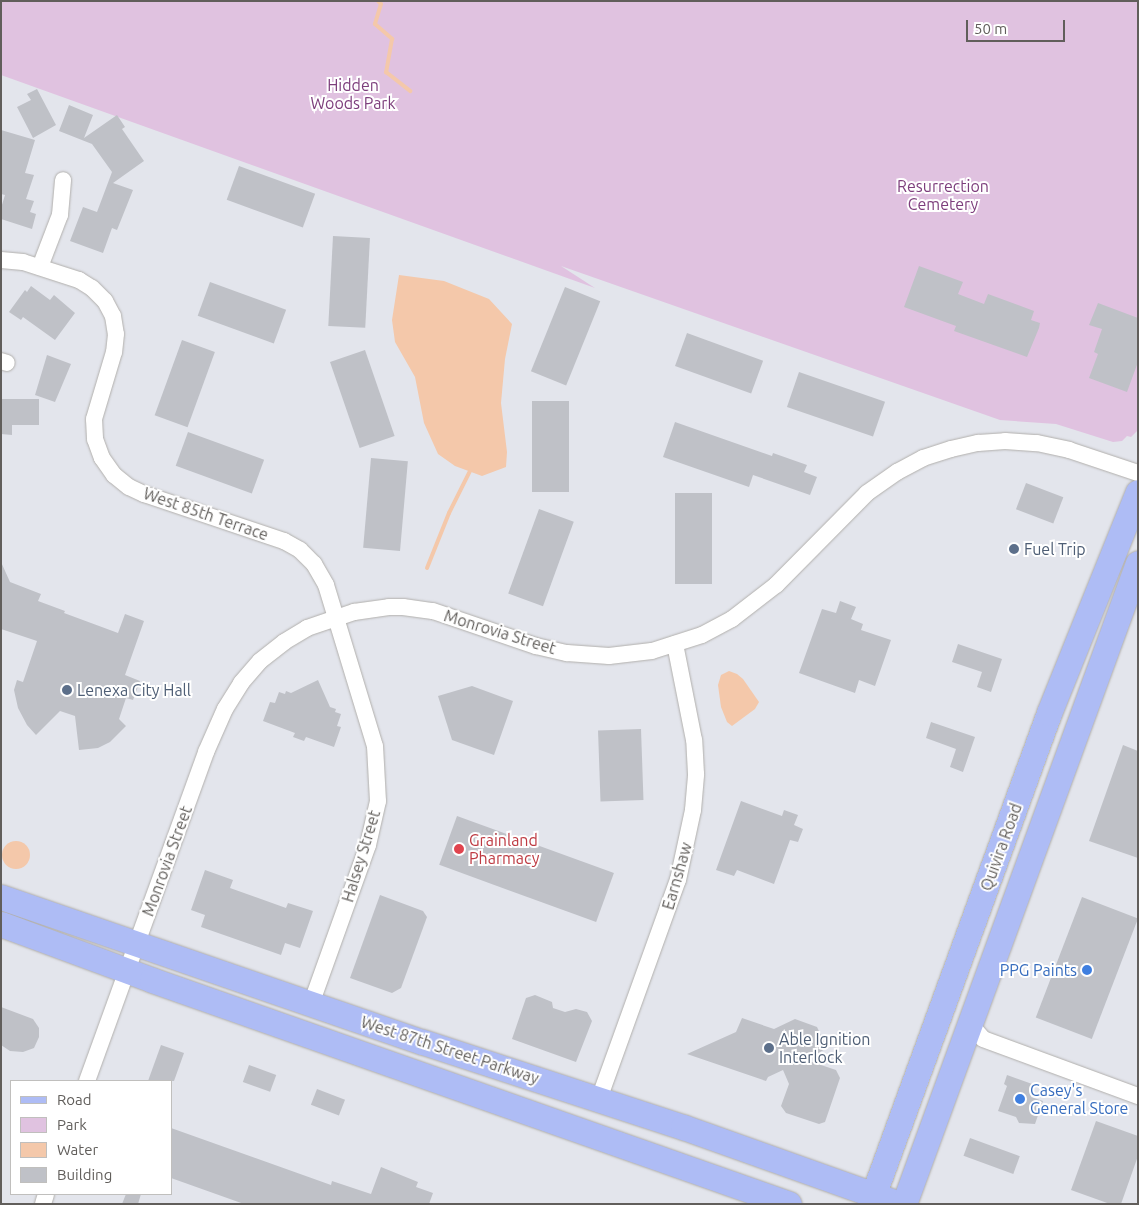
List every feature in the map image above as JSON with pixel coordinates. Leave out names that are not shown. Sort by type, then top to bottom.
[{"type":"main road","name":"Quivira Road","points":[[872,1199],[958,968],[1049,713],[1138,492]]},
{"type":"main road","name":"Quivira Road","points":[[904,1204],[971,1025],[1138,563]]},
{"type":"main road","name":"West 87th Street Parkway","points":[[1,897],[311,1004],[599,1099],[872,1199],[899,1204]]},
{"type":"main road","name":"West 87th Street Parkway","points":[[1,924],[789,1204]]},
{"type":"main road","points":[[958,968],[965,1014],[971,1025]]},
{"type":"street","points":[[40,267],[60,214],[63,180]]},
{"type":"street","name":"West 85th Terrace","points":[[1,260],[23,262],[79,280],[92,288],[105,300],[113,316],[116,334],[114,352],[94,419],[95,439],[102,458],[114,474],[129,487],[144,494],[259,532],[284,541],[300,550],[314,564],[326,585],[336,618]]},
{"type":"street","name":"Monrovia Street","points":[[87,1080],[224,709],[241,683],[260,661],[284,642],[307,628],[336,618],[389,607],[417,608],[460,620],[536,646],[592,655],[644,652],[702,635],[732,619],[758,600],[867,492],[897,472],[923,458],[951,449],[978,444],[1005,441],[1037,443],[1069,450],[1138,473]]},
{"type":"street","name":"Halsey Street","points":[[311,1004],[368,845],[378,801],[375,746],[336,618]]},
{"type":"street","name":"Earnshaw","points":[[599,1099],[678,880],[693,810],[696,774],[694,740],[689,704],[675,644]]},
{"type":"street","points":[[971,1025],[983,1039],[1138,1096]]},
{"type":"green space","name":"Resurrection Cemetery","points":[[1,1],[1138,1],[1138,430],[1131,437],[1127,436],[1122,441],[1113,442],[1056,424],[1000,420],[561,266],[595,288],[1,75]]},
{"type":"water","points":[[399,275],[444,281],[489,299],[512,324],[505,359],[501,403],[507,452],[506,467],[482,476],[455,466],[438,454],[424,423],[415,377],[395,342],[392,320]]},
{"type":"water","points":[[729,671],[743,679],[759,702],[755,709],[732,726],[727,722],[721,707],[718,685],[721,675]]},
{"type":"water","points":[[16,841],[26,845],[30,855],[26,865],[16,869],[6,865],[2,855],[6,845]]},
{"type":"building","points":[[37,89],[56,125],[33,138],[17,107],[31,100],[27,94]]},
{"type":"building","points":[[69,105],[93,115],[84,138],[117,115],[125,127],[122,129],[144,161],[113,183],[133,190],[117,230],[112,228],[103,253],[70,241],[83,207],[97,212],[112,172],[92,144],[59,131]]},
{"type":"building","points":[[1,130],[35,140],[25,173],[34,175],[26,199],[34,201],[30,212],[36,214],[32,229],[1,219],[1,208],[5,195],[1,194]]},
{"type":"building","points":[[239,166],[315,194],[303,228],[227,200]]},
{"type":"building","points":[[333,236],[370,238],[365,328],[328,326]]},
{"type":"building","points":[[919,266],[963,282],[958,294],[984,304],[988,294],[1034,311],[1031,320],[1040,323],[1027,357],[954,331],[956,326],[904,307]]},
{"type":"building","points":[[210,282],[286,310],[274,344],[198,316]]},
{"type":"building","points":[[31,286],[50,300],[54,295],[75,313],[55,340],[23,317],[21,320],[9,312],[25,290],[27,292]]},
{"type":"building","points":[[565,287],[600,301],[566,386],[531,371]]},
{"type":"building","points":[[1098,303],[1138,318],[1138,362],[1127,392],[1089,378],[1098,354],[1094,352],[1102,329],[1089,325]]},
{"type":"building","points":[[687,333],[763,361],[751,394],[675,366]]},
{"type":"building","points":[[182,340],[215,352],[188,427],[155,415]]},
{"type":"building","points":[[365,350],[395,436],[360,448],[330,362]]},
{"type":"building","points":[[47,355],[71,364],[55,402],[35,395]]},
{"type":"building","points":[[799,372],[885,402],[873,437],[787,407]]},
{"type":"building","points":[[1,399],[39,399],[39,425],[12,425],[12,435],[1,434]]},
{"type":"building","points":[[532,401],[569,401],[569,492],[532,492]]},
{"type":"building","points":[[675,422],[772,456],[773,453],[807,465],[804,472],[817,477],[810,495],[753,475],[749,487],[663,457]]},
{"type":"building","points":[[188,432],[264,460],[252,494],[176,466]]},
{"type":"building","points":[[371,458],[408,461],[400,551],[363,548]]},
{"type":"building","points":[[1026,483],[1063,497],[1053,523],[1016,509]]},
{"type":"building","points":[[675,493],[712,493],[712,584],[675,584]]},
{"type":"building","points":[[539,509],[574,522],[543,606],[508,594]]},
{"type":"building","points":[[1,562],[10,582],[41,594],[38,601],[65,611],[64,613],[118,633],[125,614],[144,621],[125,675],[140,681],[133,700],[126,698],[119,719],[126,726],[110,742],[98,748],[79,750],[75,716],[60,711],[36,735],[27,725],[18,708],[14,690],[17,680],[23,682],[37,641],[1,629]]},
{"type":"building","points":[[840,601],[856,607],[851,619],[863,624],[861,630],[891,640],[875,686],[859,680],[855,693],[799,673],[822,609],[836,613]]},
{"type":"building","points":[[958,644],[1002,659],[991,692],[977,687],[982,672],[952,662]]},
{"type":"building","points":[[318,680],[330,707],[336,709],[335,712],[341,714],[337,726],[341,727],[334,747],[306,737],[304,741],[293,737],[295,733],[263,721],[270,702],[275,703],[279,692],[285,694],[286,691],[291,693]]},
{"type":"building","points":[[472,686],[513,701],[494,755],[452,740],[438,696]]},
{"type":"building","points":[[931,722],[975,737],[963,772],[950,767],[956,749],[926,738]]},
{"type":"building","points":[[641,729],[643,800],[601,801],[598,731]]},
{"type":"building","points":[[1123,745],[1138,751],[1138,858],[1089,841]]},
{"type":"building","points":[[741,801],[782,816],[784,810],[798,815],[794,825],[803,829],[798,842],[790,840],[774,884],[737,870],[734,876],[716,870]]},
{"type":"building","points":[[457,816],[614,873],[596,922],[439,865]]},
{"type":"building","points":[[205,870],[233,880],[230,888],[286,908],[288,903],[313,911],[300,948],[285,943],[281,955],[201,927],[205,915],[191,910]]},
{"type":"building","points":[[380,895],[423,911],[427,917],[401,988],[392,993],[350,978]]},
{"type":"building","name":"PPG Paints","points":[[1082,897],[1138,918],[1092,1039],[1036,1017]]},
{"type":"building","points":[[535,995],[552,1002],[553,1008],[565,1012],[576,1009],[587,1012],[592,1021],[576,1062],[512,1039],[526,998]]},
{"type":"building","points":[[1,1007],[33,1019],[39,1028],[39,1037],[34,1048],[23,1052],[10,1051],[1,1045]]},
{"type":"building","points":[[742,1018],[774,1029],[795,1019],[817,1027],[827,1048],[806,1060],[836,1070],[840,1078],[825,1122],[819,1124],[786,1113],[781,1106],[789,1084],[783,1070],[768,1077],[766,1081],[687,1054],[736,1032]]},
{"type":"building","points":[[161,1045],[184,1053],[174,1081],[148,1080]]},
{"type":"building","points":[[249,1065],[276,1075],[270,1092],[243,1082]]},
{"type":"building","name":"Casey's General Store","points":[[1007,1075],[1035,1085],[1031,1097],[1043,1101],[1035,1124],[1019,1123],[1016,1117],[998,1111],[1007,1086],[1004,1084]]},
{"type":"building","points":[[317,1089],[345,1100],[339,1116],[311,1105]]},
{"type":"building","points":[[1096,1121],[1138,1136],[1138,1156],[1121,1204],[1110,1204],[1071,1190]]},
{"type":"building","points":[[172,1128],[331,1185],[332,1181],[371,1194],[381,1167],[418,1182],[416,1187],[433,1193],[429,1204],[244,1204],[172,1178]]},
{"type":"building","name":"Casey's General Store","points":[[970,1138],[1020,1156],[1013,1174],[964,1156]]},
{"type":"building","points":[[126,1195],[141,1195],[138,1204],[122,1204]]},
{"type":"waterway","points":[[378,1],[381,4],[375,24],[392,39],[386,72],[410,91]]},
{"type":"waterway","points":[[427,568],[449,513],[470,471]]},
{"type":"place","name":"Fuel Trip","points":[[1014,549]]},
{"type":"place","name":"Lenexa City Hall","points":[[67,690]]},
{"type":"place","name":"Grainland Pharmacy","points":[[459,849]]},
{"type":"place","name":"PPG Paints","points":[[1087,970]]},
{"type":"place","name":"Able Ignition Interlock","points":[[769,1048]]},
{"type":"place","name":"Casey's General Store","points":[[1020,1099]]},
{"type":"park label","name":"Hidden Woods Park","points":[[353,94]]}]
